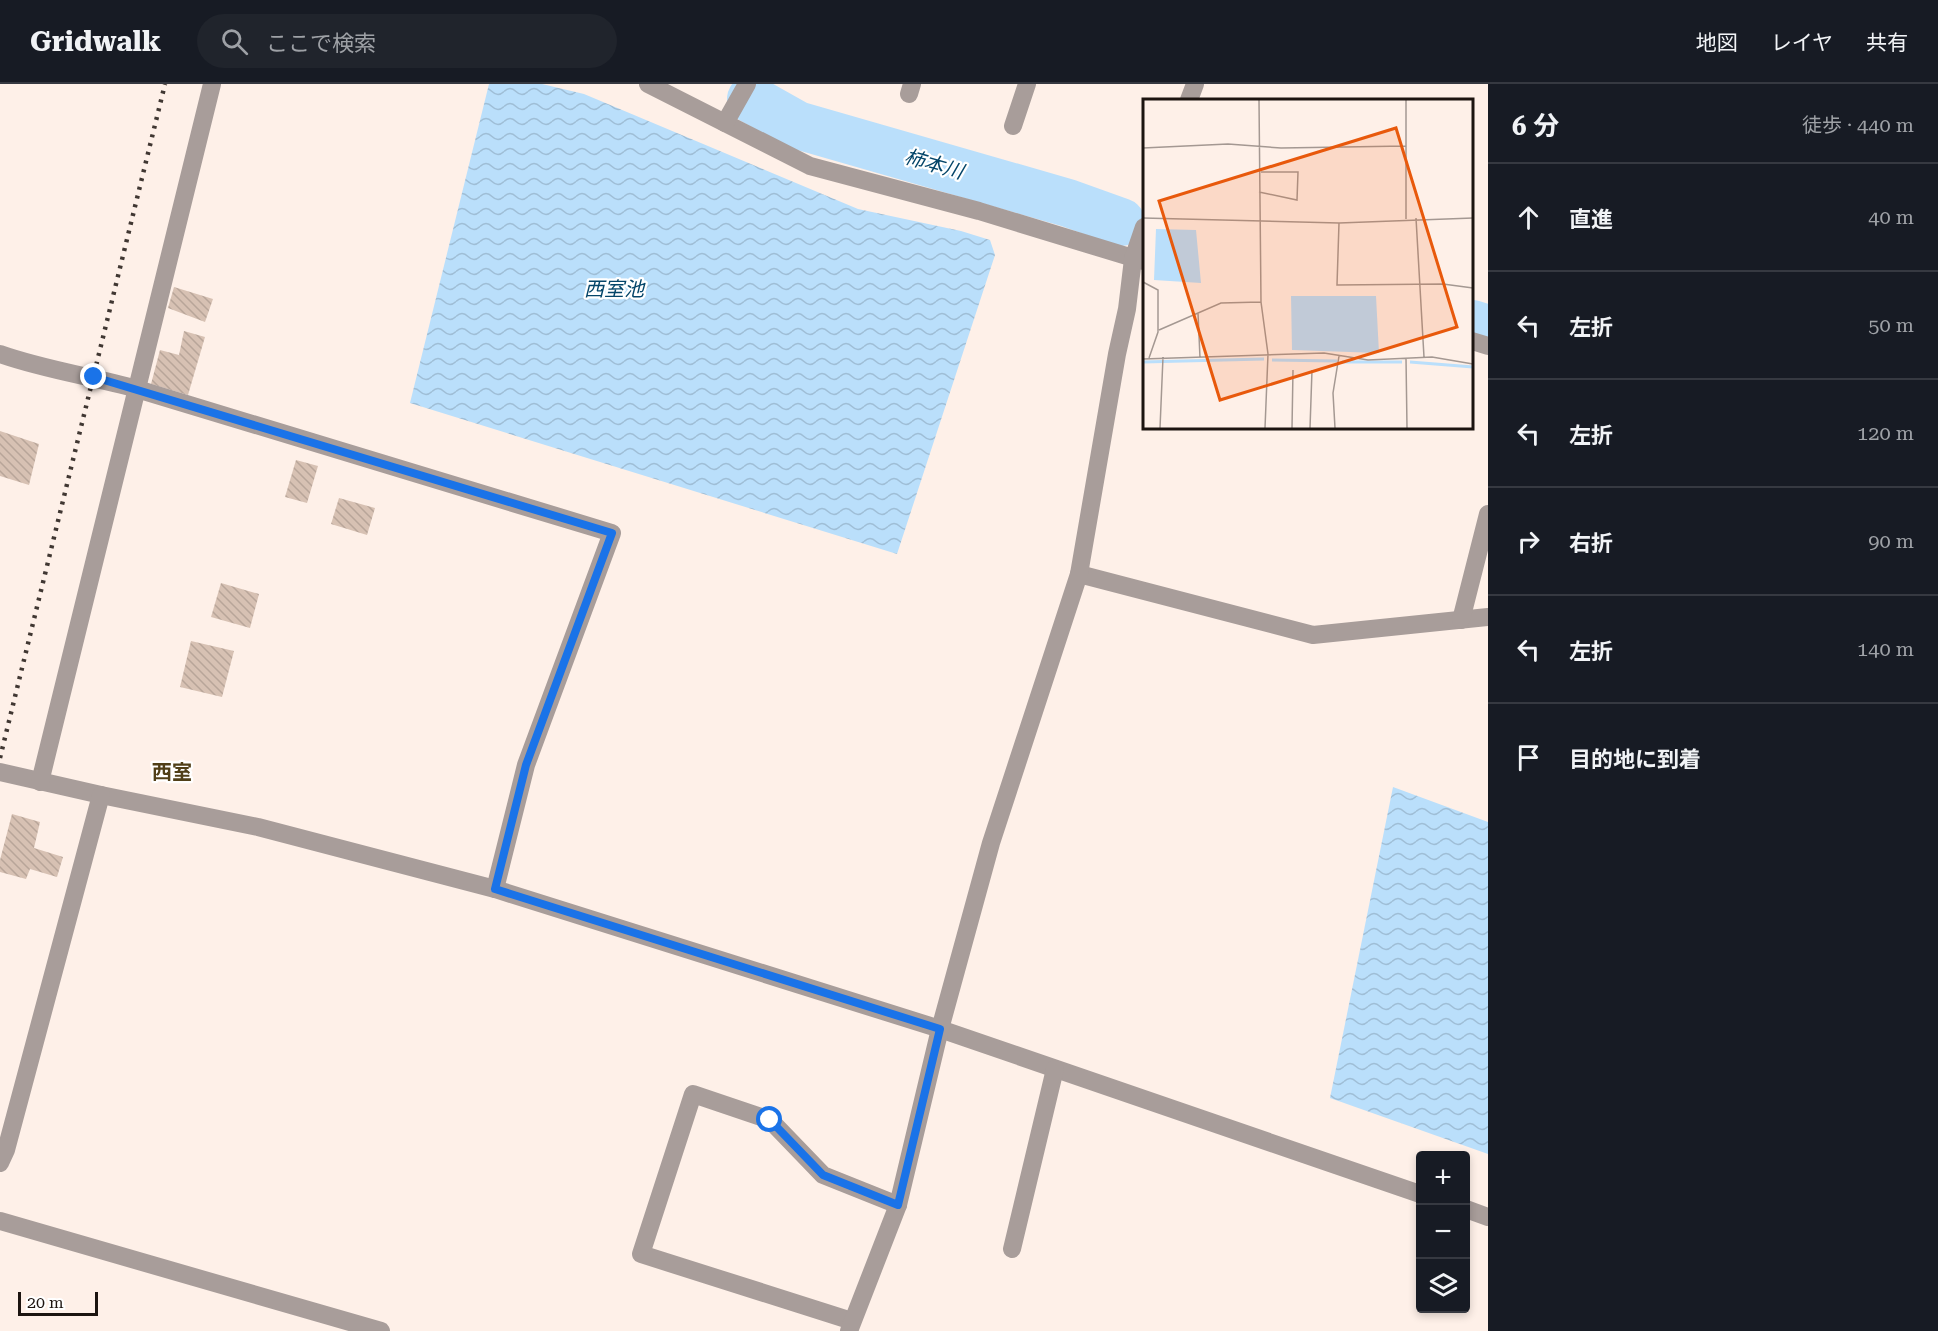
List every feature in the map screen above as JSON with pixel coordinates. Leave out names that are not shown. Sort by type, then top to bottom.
[{"type":"street","points":[[40,782],[212,84]]},
{"type":"street","points":[[648,84],[810,166],[979,211],[1139,260]]},
{"type":"street","points":[[725,123],[747,84]]},
{"type":"street","points":[[1013,126],[1027,84]]},
{"type":"street","points":[[1189,99],[1195,84]]},
{"type":"street","points":[[898,1205],[823,1175],[770,1120],[693,1094],[641,1254],[851,1326],[898,1205],[940,1029],[991,843],[1079,574],[1115,366],[1143,234]]},
{"type":"street","points":[[1473,341],[1488,346]]},
{"type":"street","points":[[0,354],[55,371],[94,377],[137,389],[612,533],[526,765],[495,889]]},
{"type":"street","points":[[1461,620],[1488,514]]},
{"type":"street","points":[[1079,574],[1313,635],[1488,617]]},
{"type":"street","points":[[0,772],[258,827],[495,889],[940,1029],[1416,1193]]},
{"type":"street","points":[[0,1162],[6,1149],[101,795]]},
{"type":"street","points":[[1012,1248],[1055,1069]]},
{"type":"street","points":[[1470,1210],[1488,1217]]},
{"type":"street","points":[[0,1221],[381,1331]]},
{"type":"water","name":"西室池","points":[[489,84],[542,84],[584,94],[858,209],[961,231],[990,240],[995,255],[897,554],[410,403]]},
{"type":"water","points":[[1393,787],[1488,822],[1488,1154],[1330,1098]]},
{"type":"building","points":[[174,287],[213,299],[205,322],[168,308]]},
{"type":"building","points":[[184,331],[205,337],[188,395],[151,384],[160,350],[179,355]]},
{"type":"building","points":[[0,431],[39,444],[29,485],[0,476]]},
{"type":"building","points":[[296,460],[318,466],[307,503],[285,497]]},
{"type":"building","points":[[339,498],[375,508],[367,535],[331,524]]},
{"type":"building","points":[[221,583],[259,594],[250,628],[211,617]]},
{"type":"building","points":[[191,641],[234,651],[222,697],[180,687]]},
{"type":"building","points":[[12,814],[40,822],[34,848],[63,857],[57,877],[30,869],[26,879],[0,872],[0,860]]},
{"type":"waterway","name":"柿本川","points":[[751,99],[797,125],[1068,203],[1121,222]]},
{"type":"waterway","name":"柿本川","points":[[1473,324],[1488,329]]},
{"type":"railway","points":[[0,758],[165,84]]},
{"type":"district","name":"西室","points":[[172,772]]},
{"type":"route","points":[[94,377],[612,533],[526,765],[495,889],[940,1029],[898,1205],[823,1175],[770,1120]]}]
